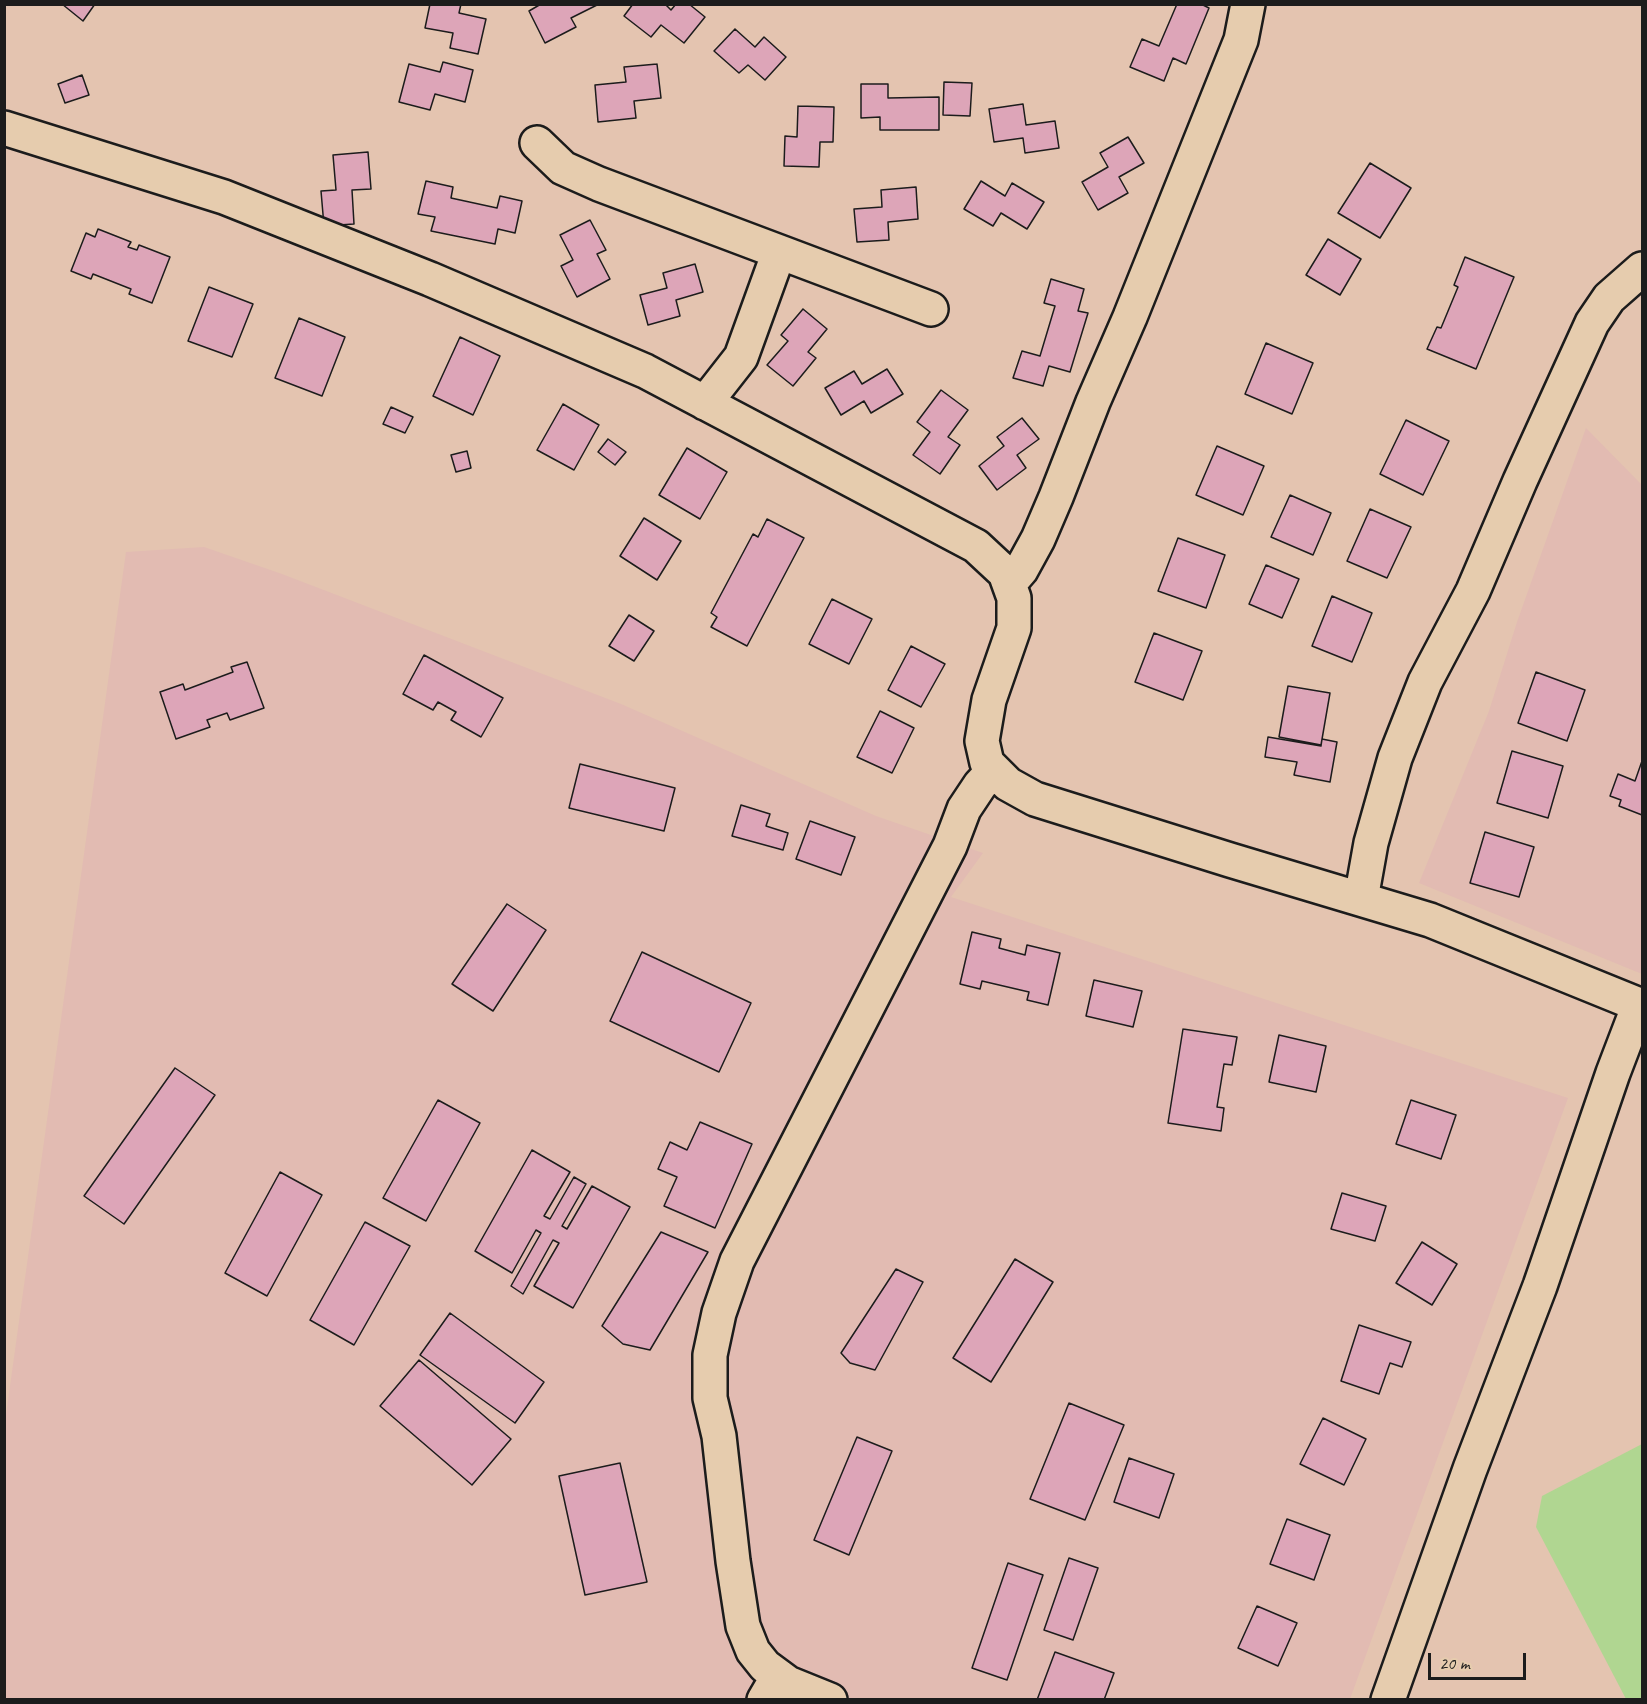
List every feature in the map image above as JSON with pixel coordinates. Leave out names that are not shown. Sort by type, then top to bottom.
[{"type":"street","points":[[1009,584],[1021,570],[1038,539],[1056,497],[1240,40],[1248,4]]},
{"type":"street","points":[[4,128],[224,197],[452,288],[645,371],[976,546],[1005,573],[1014,598],[1014,628],[989,700],[982,741],[987,763],[1008,784],[1035,799],[1430,920],[1641,1005],[1613,1073],[1540,1286],[1470,1469],[1388,1700]]},
{"type":"street","points":[[537,143],[563,168],[599,184],[931,309]]},
{"type":"street","points":[[705,403],[741,357],[779,252]]},
{"type":"street","points":[[1361,900],[1371,843],[1395,758],[1425,682],[1473,591],[1592,323],[1609,298],[1642,269]]},
{"type":"street","points":[[830,1700],[788,1683],[771,1688],[765,1666],[753,1651],[743,1626],[719,1436],[710,1398],[710,1355],[719,1313],[737,1261],[950,846],[964,809],[980,785],[994,770]]},
{"type":"shaded area","points":[[1586,428],[1642,485],[1642,974],[1419,883],[1489,711],[1517,622]]},
{"type":"shaded area","points":[[204,547],[282,574],[621,704],[876,816],[983,853],[951,897],[1568,1098],[1350,1699],[5,1700],[5,1422],[126,552]]},
{"type":"green space","points":[[1642,1444],[1642,1699],[1626,1699],[1536,1527],[1542,1496]]},
{"type":"building","points":[[62,4],[95,4],[83,21]]},
{"type":"building","points":[[430,4],[461,4],[459,13],[486,19],[478,54],[450,48],[453,33],[425,28]]},
{"type":"building","points":[[541,4],[597,5],[571,18],[576,27],[545,43],[529,11]]},
{"type":"building","points":[[633,4],[665,4],[671,10],[676,4],[689,4],[705,17],[684,43],[661,25],[651,37],[624,16]]},
{"type":"building","points":[[1177,4],[1201,4],[1209,8],[1186,64],[1173,58],[1164,81],[1130,67],[1142,39],[1159,46]]},
{"type":"building","points":[[735,29],[755,47],[764,37],[786,57],[765,80],[748,65],[739,73],[714,51]]},
{"type":"building","points":[[443,62],[473,70],[465,102],[435,94],[430,110],[399,102],[409,64],[440,72]]},
{"type":"building","points":[[657,64],[661,98],[634,101],[636,118],[598,122],[595,85],[626,82],[624,67]]},
{"type":"building","points":[[82,75],[89,95],[65,103],[58,84]]},
{"type":"building","points":[[944,82],[972,83],[970,116],[943,115]]},
{"type":"building","points":[[861,84],[888,84],[888,98],[939,97],[939,130],[880,130],[880,117],[861,118]]},
{"type":"building","points":[[1023,104],[1026,125],[1055,121],[1059,148],[1025,153],[1023,138],[994,142],[989,109]]},
{"type":"building","points":[[798,106],[834,107],[833,142],[820,142],[819,167],[784,166],[785,136],[797,137]]},
{"type":"building","points":[[1128,137],[1144,163],[1119,177],[1128,193],[1098,210],[1082,182],[1108,167],[1100,153]]},
{"type":"building","points":[[368,152],[371,189],[352,190],[354,224],[324,226],[321,191],[336,190],[333,155]]},
{"type":"building","points":[[1370,163],[1411,188],[1380,238],[1338,213]]},
{"type":"building","points":[[426,181],[453,187],[451,198],[497,208],[500,196],[522,201],[515,233],[498,229],[495,244],[431,231],[435,217],[418,214]]},
{"type":"building","points":[[981,181],[1005,196],[1012,183],[1044,202],[1027,229],[1001,213],[993,226],[964,209]]},
{"type":"building","points":[[916,187],[918,219],[888,222],[889,240],[857,242],[854,209],[882,207],[881,190]]},
{"type":"building","points":[[590,220],[606,250],[597,254],[610,279],[577,297],[561,266],[573,260],[560,235]]},
{"type":"building","points":[[98,229],[131,242],[128,247],[137,250],[139,245],[170,257],[152,303],[129,294],[131,289],[93,274],[91,279],[71,271],[86,233],[95,237]]},
{"type":"building","points":[[1328,239],[1361,259],[1340,295],[1306,275]]},
{"type":"building","points":[[1465,257],[1514,277],[1476,369],[1427,349],[1437,327],[1441,328],[1458,287],[1454,285]]},
{"type":"building","points":[[695,264],[703,292],[676,300],[680,316],[648,325],[640,295],[667,288],[663,273]]},
{"type":"building","points":[[1051,279],[1084,289],[1078,311],[1088,313],[1070,372],[1049,366],[1043,386],[1013,378],[1022,351],[1040,356],[1055,306],[1044,303]]},
{"type":"building","points":[[209,287],[253,304],[232,357],[188,341]]},
{"type":"building","points":[[803,309],[827,329],[808,352],[816,358],[793,386],[767,365],[788,341],[781,335]]},
{"type":"building","points":[[299,318],[345,337],[322,396],[275,378]]},
{"type":"building","points":[[460,337],[500,356],[473,415],[433,396]]},
{"type":"building","points":[[1266,343],[1313,363],[1292,414],[1245,394]]},
{"type":"building","points":[[887,369],[903,394],[871,413],[864,401],[841,415],[825,388],[854,371],[862,384]]},
{"type":"building","points":[[941,390],[968,410],[948,437],[960,445],[940,474],[913,455],[930,432],[917,422]]},
{"type":"building","points":[[563,404],[599,425],[574,470],[537,450]]},
{"type":"building","points":[[391,407],[413,417],[405,433],[383,424]]},
{"type":"building","points":[[1022,418],[1039,439],[1017,455],[1026,468],[997,490],[979,466],[1004,446],[997,437]]},
{"type":"building","points":[[1406,420],[1449,441],[1423,495],[1380,474]]},
{"type":"building","points":[[608,439],[626,452],[615,465],[598,452]]},
{"type":"building","points":[[1217,446],[1264,466],[1243,515],[1196,495]]},
{"type":"building","points":[[687,448],[727,472],[700,519],[659,495]]},
{"type":"building","points":[[467,451],[471,468],[456,472],[451,455]]},
{"type":"building","points":[[1290,495],[1331,513],[1313,555],[1271,537]]},
{"type":"building","points":[[1370,509],[1411,527],[1387,578],[1347,561]]},
{"type":"building","points":[[644,518],[681,541],[657,580],[620,556]]},
{"type":"building","points":[[767,519],[804,538],[747,646],[711,627],[717,617],[711,613],[753,534],[758,537]]},
{"type":"building","points":[[1178,538],[1225,555],[1206,608],[1158,591]]},
{"type":"building","points":[[1266,565],[1299,579],[1282,618],[1249,604]]},
{"type":"building","points":[[1332,596],[1372,613],[1352,662],[1312,646]]},
{"type":"building","points":[[832,599],[872,619],[849,664],[809,644]]},
{"type":"building","points":[[629,615],[654,631],[634,661],[609,646]]},
{"type":"building","points":[[1154,633],[1202,651],[1183,700],[1135,682]]},
{"type":"building","points":[[911,646],[945,664],[921,707],[888,690]]},
{"type":"building","points":[[424,655],[503,698],[481,737],[451,720],[456,712],[438,702],[433,710],[403,694]]},
{"type":"building","points":[[247,662],[264,708],[230,720],[227,713],[207,720],[210,727],[176,739],[160,692],[183,684],[185,690],[233,672],[231,667]]},
{"type":"building","points":[[1536,672],[1585,690],[1567,741],[1518,723]]},
{"type":"building","points":[[1288,686],[1330,693],[1321,745],[1279,737]]},
{"type":"building","points":[[880,711],[914,728],[892,773],[857,757]]},
{"type":"building","points":[[1268,737],[1321,746],[1322,739],[1337,742],[1330,782],[1294,775],[1297,762],[1265,757]]},
{"type":"building","points":[[1512,751],[1563,766],[1548,818],[1497,803]]},
{"type":"building","points":[[1642,761],[1642,815],[1619,806],[1621,800],[1610,796],[1618,774],[1635,781]]},
{"type":"building","points":[[580,764],[675,788],[664,831],[569,808]]},
{"type":"building","points":[[741,805],[770,814],[766,826],[788,833],[783,850],[732,836]]},
{"type":"building","points":[[810,821],[855,837],[841,875],[796,859]]},
{"type":"building","points":[[1485,832],[1534,847],[1519,897],[1470,883]]},
{"type":"building","points":[[507,904],[546,930],[493,1011],[452,984]]},
{"type":"building","points":[[972,932],[1001,939],[999,948],[1025,955],[1027,945],[1060,953],[1048,1005],[1027,1000],[1029,992],[982,981],[980,989],[960,984]]},
{"type":"building","points":[[642,952],[751,1003],[719,1072],[610,1021]]},
{"type":"building","points":[[1094,980],[1142,991],[1133,1027],[1086,1016]]},
{"type":"building","points":[[1183,1029],[1237,1037],[1232,1065],[1224,1064],[1217,1107],[1224,1108],[1221,1131],[1168,1123]]},
{"type":"building","points":[[1279,1035],[1326,1046],[1316,1092],[1269,1082]]},
{"type":"building","points":[[175,1068],[215,1095],[124,1224],[84,1196]]},
{"type":"building","points":[[438,1100],[480,1123],[426,1221],[383,1198]]},
{"type":"building","points":[[1411,1100],[1456,1115],[1441,1159],[1396,1144]]},
{"type":"building","points":[[700,1122],[752,1144],[715,1228],[664,1206],[677,1177],[658,1169],[670,1142],[687,1150]]},
{"type":"building","points":[[532,1150],[570,1172],[544,1216],[550,1219],[574,1177],[586,1184],[562,1226],[567,1229],[592,1186],[630,1207],[573,1308],[534,1286],[559,1243],[553,1240],[523,1294],[511,1286],[541,1233],[536,1230],[512,1273],[475,1251]]},
{"type":"building","points":[[280,1172],[322,1195],[267,1296],[225,1273]]},
{"type":"building","points":[[1342,1193],[1386,1206],[1375,1241],[1331,1229]]},
{"type":"building","points":[[365,1222],[410,1246],[354,1345],[310,1320]]},
{"type":"building","points":[[661,1232],[708,1252],[650,1350],[623,1344],[602,1326]]},
{"type":"building","points":[[1422,1242],[1457,1264],[1432,1305],[1396,1283]]},
{"type":"building","points":[[1015,1259],[1053,1282],[991,1382],[953,1358]]},
{"type":"building","points":[[896,1269],[923,1282],[875,1370],[850,1363],[841,1353]]},
{"type":"building","points":[[450,1313],[544,1382],[515,1423],[420,1355]]},
{"type":"building","points":[[1359,1325],[1411,1342],[1402,1367],[1390,1363],[1379,1394],[1341,1381]]},
{"type":"building","points":[[419,1360],[511,1439],[472,1485],[380,1406]]},
{"type":"building","points":[[1069,1403],[1124,1425],[1085,1520],[1030,1499]]},
{"type":"building","points":[[1323,1418],[1366,1439],[1344,1485],[1300,1464]]},
{"type":"building","points":[[857,1437],[892,1451],[849,1555],[814,1540]]},
{"type":"building","points":[[1129,1458],[1174,1474],[1159,1518],[1114,1502]]},
{"type":"building","points":[[620,1463],[647,1582],[585,1595],[559,1476]]},
{"type":"building","points":[[1287,1519],[1330,1535],[1314,1580],[1270,1564]]},
{"type":"building","points":[[1069,1558],[1098,1568],[1073,1640],[1044,1630]]},
{"type":"building","points":[[1008,1563],[1043,1575],[1007,1680],[972,1668]]},
{"type":"building","points":[[1257,1606],[1297,1623],[1278,1666],[1238,1648]]},
{"type":"building","points":[[1055,1652],[1114,1673],[1104,1700],[1037,1700]]}]
